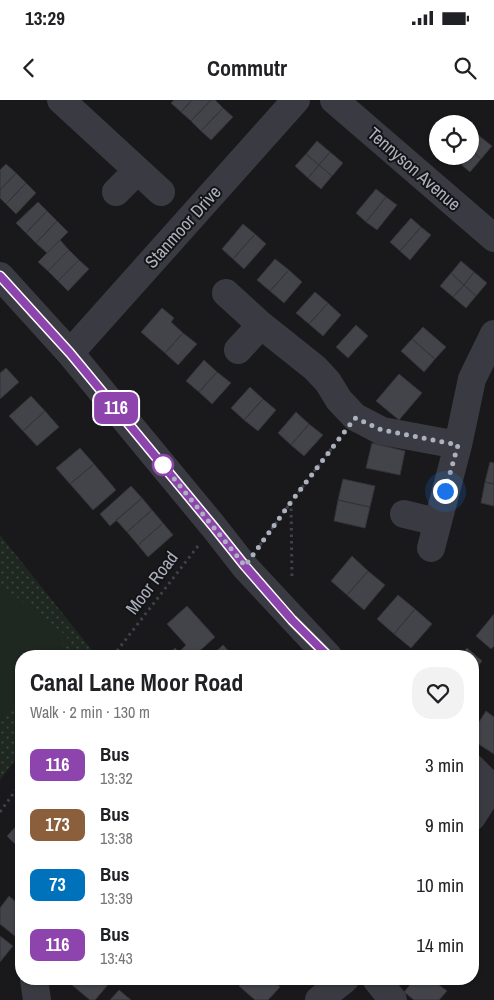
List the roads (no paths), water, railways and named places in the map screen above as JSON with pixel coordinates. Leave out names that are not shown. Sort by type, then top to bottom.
[{"type":"street","points":[[61,100],[161,192]]},
{"type":"street","name":"Stanmoor Drive","points":[[70,353],[296,100]]},
{"type":"street","name":"Tennyson Avenue","points":[[334,100],[494,238]]},
{"type":"street","points":[[116,192],[137,171]]},
{"type":"street","points":[[0,276],[70,353],[245,566],[292,620],[322,650]]},
{"type":"street","points":[[226,293],[261,325],[315,368],[355,418],[382,430],[458,445]]},
{"type":"street","points":[[238,350],[261,325]]},
{"type":"street","points":[[404,514],[434,535],[458,445],[472,379],[494,334]]},
{"type":"street","points":[[479,798],[486,781]]},
{"type":"street","points":[[35,985],[37,1000]]},
{"type":"street","points":[[381,985],[393,1000]]}]
